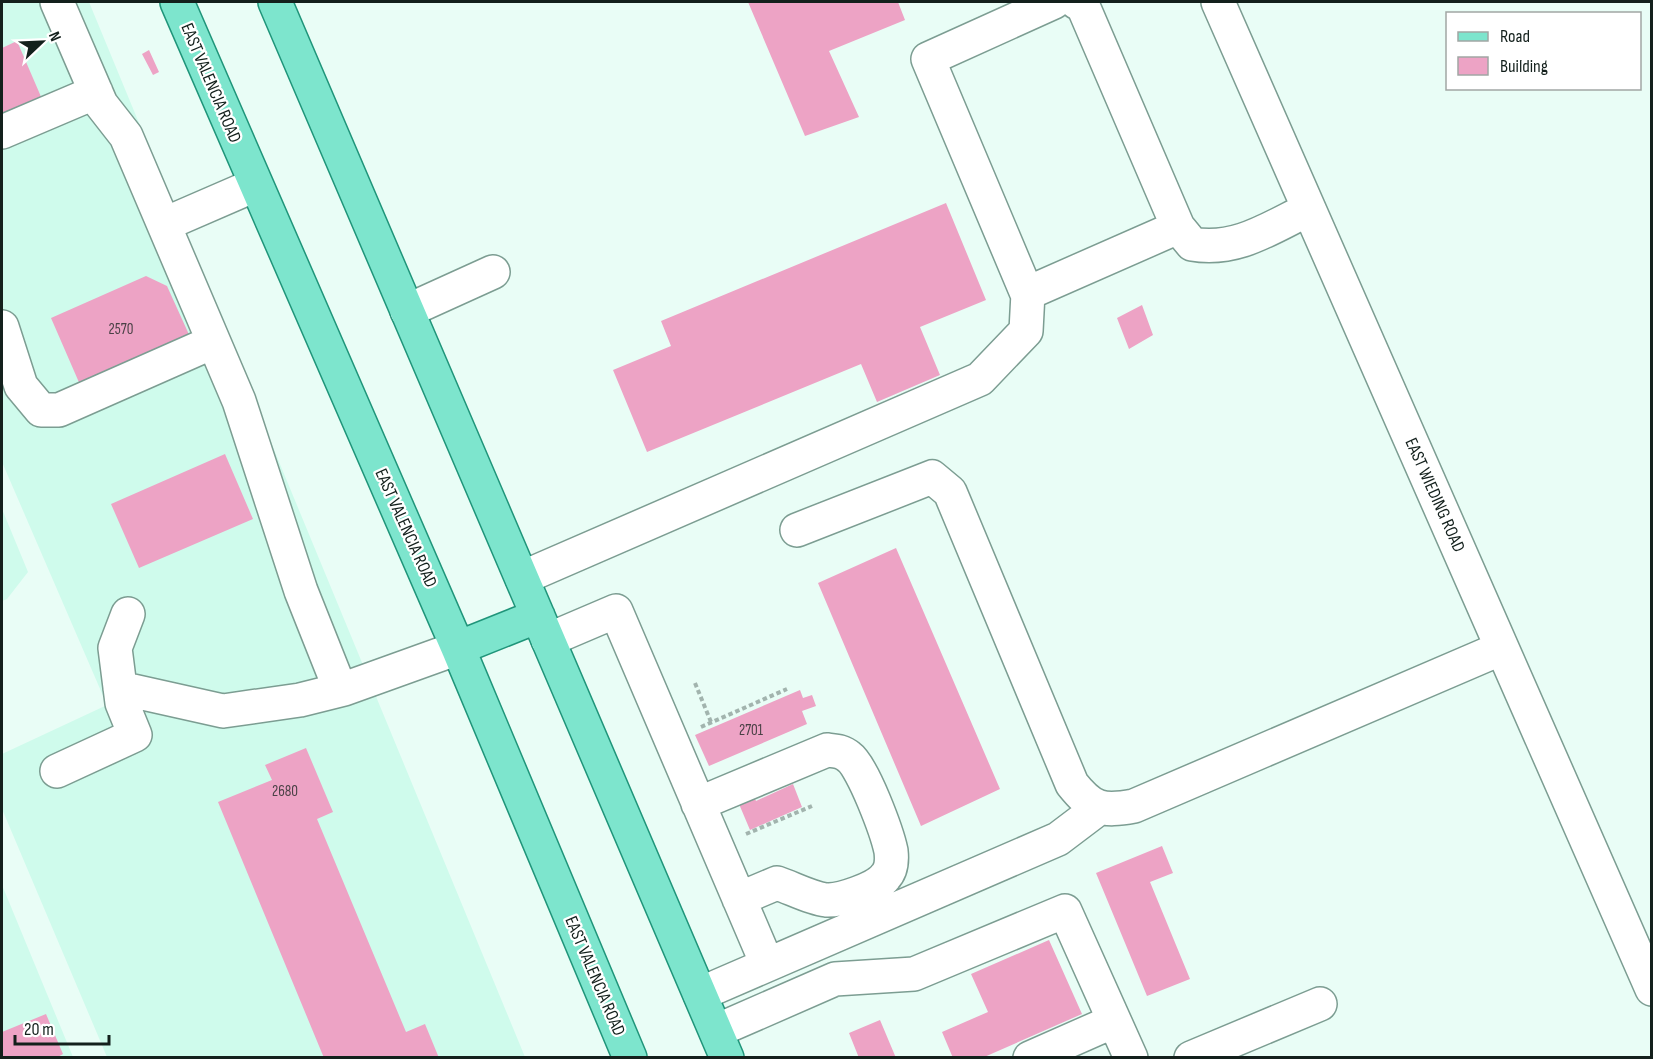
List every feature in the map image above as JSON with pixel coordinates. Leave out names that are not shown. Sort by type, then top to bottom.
[{"type":"main road","name":"EAST VALENCIA ROAD","points":[[177,2],[458,648],[630,1058]]},
{"type":"main road","points":[[275,2],[722,1044]]},
{"type":"main road","points":[[458,648],[543,628]]},
{"type":"street","points":[[57,2],[101,104],[126,136],[238,401],[301,591],[338,684]]},
{"type":"street","points":[[1028,296],[928,59],[1054,2]]},
{"type":"street","points":[[1076,2],[1083,6],[1178,227],[1192,244],[1208,247],[1233,245],[1309,209]]},
{"type":"street","name":"EAST WIEDING ROAD","points":[[1218,2],[1652,989]]},
{"type":"street","points":[[2,132],[96,92]]},
{"type":"street","points":[[165,224],[255,185]]},
{"type":"street","points":[[522,578],[980,379],[1026,331],[1028,292],[1178,227]]},
{"type":"street","points":[[407,311],[493,272]]},
{"type":"street","points":[[2,327],[21,386],[41,410],[59,410],[213,342]]},
{"type":"street","points":[[797,530],[932,477],[950,492],[1072,784],[1084,800],[1099,808],[1116,810],[1134,806],[1502,648]]},
{"type":"street","points":[[543,628],[616,611],[767,964]]},
{"type":"street","points":[[57,771],[135,735],[122,703],[115,648],[128,614]]},
{"type":"street","points":[[120,688],[223,711],[310,698],[458,648]]},
{"type":"street","points":[[699,804],[827,750],[840,751],[851,758],[860,771],[891,851],[892,864],[886,877],[878,884],[838,900],[822,900],[777,883],[739,899]]},
{"type":"street","points":[[700,994],[1058,839],[1099,808]]},
{"type":"street","points":[[722,1044],[835,979],[914,974],[1065,911],[1131,1058]]},
{"type":"street","points":[[1191,1058],[1320,1004]]},
{"type":"street","points":[[1030,1058],[1114,1021]]},
{"type":"path","points":[[695,683],[711,722]]},
{"type":"path","points":[[671,740],[787,689]]},
{"type":"shaded area","points":[[2,2],[89,2],[525,1057],[107,1057],[2,809],[2,754],[107,705],[2,462]]},
{"type":"shaded area","points":[[2,509],[28,572],[7,599],[2,601]]},
{"type":"shaded area","points":[[2,885],[73,1057],[2,1057]]},
{"type":"building","points":[[748,2],[898,2],[905,20],[829,51],[859,117],[805,136]]},
{"type":"building","points":[[17,41],[42,99],[2,117],[2,48]]},
{"type":"building","points":[[149,50],[159,72],[153,75],[142,54]]},
{"type":"building","points":[[946,203],[986,300],[920,327],[940,375],[877,402],[861,364],[647,452],[613,370],[671,346],[661,321]]},
{"type":"building","points":[[146,276],[167,286],[191,339],[81,387],[51,318]]},
{"type":"building","points":[[1142,305],[1153,335],[1129,349],[1117,318]]},
{"type":"building","points":[[225,454],[253,519],[139,568],[111,504]]},
{"type":"building","points":[[896,548],[1000,789],[921,826],[818,583]]},
{"type":"building","points":[[800,690],[803,698],[812,695],[816,706],[802,711],[807,724],[709,766],[695,735]]},
{"type":"building","points":[[306,748],[333,812],[317,819],[406,1032],[425,1024],[439,1058],[324,1058],[218,802],[272,780],[265,765]]},
{"type":"building","points":[[793,784],[802,807],[750,830],[739,804],[754,797],[756,801]]},
{"type":"building","points":[[1162,846],[1173,873],[1150,882],[1190,979],[1147,996],[1096,873]]},
{"type":"building","points":[[1049,940],[1082,1014],[982,1058],[953,1058],[942,1032],[988,1012],[971,974]]},
{"type":"building","points":[[46,1014],[63,1054],[56,1058],[2,1058],[2,1032]]},
{"type":"building","points":[[880,1020],[896,1058],[859,1058],[849,1033]]}]
